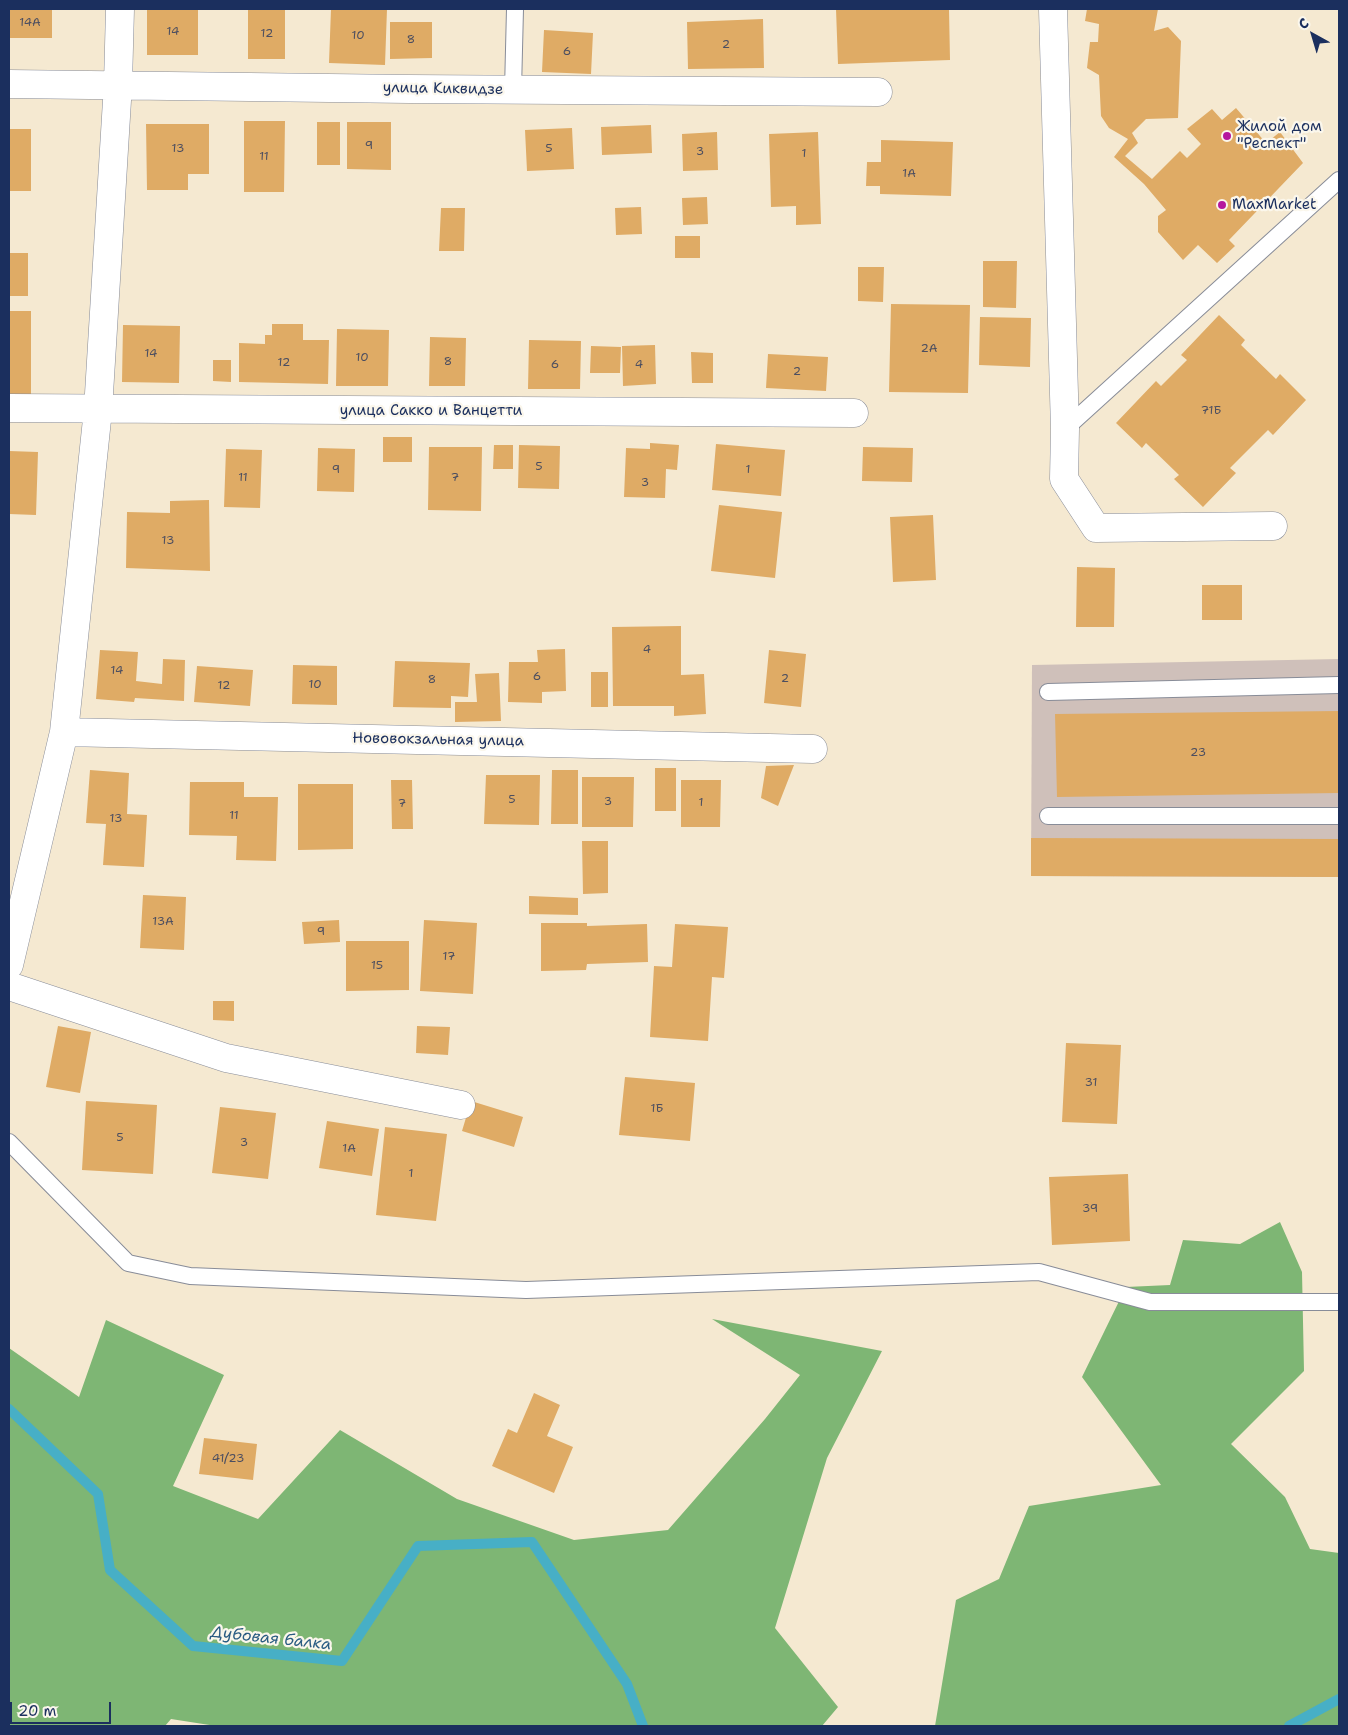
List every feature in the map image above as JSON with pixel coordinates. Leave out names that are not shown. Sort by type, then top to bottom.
[{"type":"street","points":[[9,965],[64,732],[98,410],[118,84],[120,9]]},
{"type":"street","points":[[1053,9],[1066,429],[1064,479],[1096,528],[1273,526]]},
{"type":"street","name":"улица Киквидзе","points":[[9,84],[878,92]]},
{"type":"street","name":"улица Сакко и Ванцетти","points":[[9,408],[854,413]]},
{"type":"street","name":"Нововокзальная улица","points":[[64,732],[813,749]]},
{"type":"street","points":[[9,986],[226,1058],[461,1105]]},
{"type":"lane","points":[[513,90],[515,9]]},
{"type":"lane","points":[[1066,429],[1339,180]]},
{"type":"lane","points":[[1048,692],[1339,685]]},
{"type":"lane","points":[[1048,816],[1339,816]]},
{"type":"lane","points":[[9,1142],[128,1263],[190,1276],[526,1290],[1039,1272],[1150,1302],[1339,1302]]},
{"type":"shaded area","points":[[1339,659],[1339,877],[1031,876],[1032,665]]},
{"type":"green space","points":[[1280,1222],[1302,1272],[1304,1371],[1231,1444],[1285,1497],[1310,1549],[1339,1553],[1339,1726],[935,1726],[956,1600],[999,1579],[1029,1506],[1161,1485],[1082,1377],[1126,1287],[1170,1285],[1183,1240],[1240,1244]]},
{"type":"green space","points":[[712,1319],[882,1351],[827,1458],[775,1628],[838,1707],[822,1726],[216,1726],[171,1719],[165,1726],[9,1726],[9,1348],[79,1397],[106,1320],[224,1375],[173,1486],[258,1519],[340,1430],[457,1499],[574,1540],[668,1530],[765,1419],[800,1375]]},
{"type":"building","points":[[9,9],[52,9],[52,38],[9,38]]},
{"type":"building","points":[[147,9],[198,9],[198,55],[147,55]]},
{"type":"building","points":[[248,9],[285,9],[285,59],[248,59]]},
{"type":"building","points":[[331,9],[387,9],[385,65],[329,63]]},
{"type":"building","points":[[836,9],[949,9],[950,60],[838,64]]},
{"type":"building","name":"Жилой дом \"Респект\"","points":[[1087,9],[1158,9],[1154,31],[1168,27],[1181,41],[1178,118],[1146,119],[1132,133],[1138,143],[1125,156],[1152,179],[1180,151],[1187,158],[1201,144],[1187,129],[1212,109],[1222,120],[1236,108],[1266,143],[1280,132],[1303,163],[1229,240],[1235,246],[1217,263],[1198,245],[1183,260],[1158,232],[1158,216],[1166,210],[1144,184],[1114,157],[1128,139],[1109,128],[1101,116],[1099,75],[1087,68],[1090,42],[1098,42],[1099,24],[1085,21]]},
{"type":"building","points":[[763,19],[764,68],[688,69],[687,22]]},
{"type":"building","points":[[390,22],[432,22],[432,58],[390,59]]},
{"type":"building","points":[[544,30],[593,33],[591,74],[542,72]]},
{"type":"building","points":[[244,121],[285,121],[284,192],[244,192]]},
{"type":"building","points":[[317,122],[340,122],[340,165],[317,165]]},
{"type":"building","points":[[347,122],[391,122],[391,170],[347,169]]},
{"type":"building","points":[[146,124],[209,124],[209,174],[188,174],[188,190],[147,190]]},
{"type":"building","points":[[651,125],[652,153],[602,155],[601,127]]},
{"type":"building","points":[[572,128],[574,169],[527,171],[525,130]]},
{"type":"building","points":[[9,129],[31,129],[31,191],[9,191]]},
{"type":"building","points":[[717,132],[718,170],[683,171],[682,134]]},
{"type":"building","points":[[818,132],[821,224],[796,225],[796,206],[771,207],[769,134]]},
{"type":"building","points":[[881,140],[953,142],[951,196],[880,194],[880,186],[866,186],[867,162],[881,162]]},
{"type":"building","points":[[707,197],[708,224],[683,225],[682,198]]},
{"type":"building","points":[[641,207],[642,234],[616,235],[615,208]]},
{"type":"building","points":[[441,208],[465,208],[464,251],[439,251]]},
{"type":"building","points":[[675,236],[700,236],[700,258],[675,258]]},
{"type":"building","points":[[9,253],[28,253],[28,296],[9,296]]},
{"type":"building","points":[[983,261],[1017,261],[1016,308],[983,307]]},
{"type":"building","points":[[858,267],[884,267],[883,302],[858,301]]},
{"type":"building","points":[[891,304],[970,305],[968,393],[889,392]]},
{"type":"building","points":[[9,311],[31,311],[31,394],[9,394]]},
{"type":"building","points":[[1219,315],[1245,340],[1241,345],[1276,379],[1280,374],[1306,400],[1273,435],[1268,430],[1230,468],[1236,473],[1203,507],[1174,479],[1179,475],[1146,443],[1142,448],[1116,423],[1156,381],[1161,386],[1187,360],[1181,355]]},
{"type":"building","points":[[980,317],[1031,318],[1030,367],[979,365]]},
{"type":"building","points":[[272,324],[303,324],[303,340],[329,340],[328,384],[239,382],[239,343],[265,344],[265,335],[272,335]]},
{"type":"building","points":[[123,325],[180,326],[179,383],[122,382]]},
{"type":"building","points":[[337,329],[389,330],[388,386],[336,386]]},
{"type":"building","points":[[430,337],[466,338],[465,386],[429,386]]},
{"type":"building","points":[[529,340],[581,341],[580,389],[528,389]]},
{"type":"building","points":[[655,345],[656,384],[623,386],[622,346]]},
{"type":"building","points":[[591,346],[621,347],[620,373],[590,373]]},
{"type":"building","points":[[691,352],[713,353],[713,383],[692,383]]},
{"type":"building","points":[[768,354],[828,357],[826,391],[766,388]]},
{"type":"building","points":[[213,360],[231,360],[231,382],[213,381]]},
{"type":"building","points":[[383,437],[412,437],[412,462],[383,462]]},
{"type":"building","points":[[650,443],[679,445],[677,470],[666,469],[665,498],[624,497],[626,448],[650,449]]},
{"type":"building","points":[[716,444],[785,450],[781,496],[712,490]]},
{"type":"building","points":[[494,445],[513,445],[513,469],[493,469]]},
{"type":"building","points":[[519,445],[560,446],[559,489],[518,488]]},
{"type":"building","points":[[429,447],[482,447],[481,511],[428,510]]},
{"type":"building","points":[[863,447],[913,448],[912,482],[862,481]]},
{"type":"building","points":[[318,448],[355,449],[354,492],[317,491]]},
{"type":"building","points":[[226,449],[262,450],[260,508],[224,507]]},
{"type":"building","points":[[9,451],[38,452],[36,515],[9,514]]},
{"type":"building","points":[[209,500],[210,571],[126,568],[127,512],[170,513],[170,501]]},
{"type":"building","points":[[719,505],[782,512],[775,578],[711,571]]},
{"type":"building","points":[[933,515],[936,580],[893,582],[890,517]]},
{"type":"building","points":[[1077,567],[1115,568],[1114,627],[1076,627]]},
{"type":"building","points":[[1202,585],[1242,585],[1242,620],[1202,620]]},
{"type":"building","points":[[681,626],[681,675],[704,674],[706,714],[674,716],[674,706],[613,706],[612,627]]},
{"type":"building","points":[[565,649],[566,691],[542,692],[542,703],[508,702],[509,662],[538,662],[537,650]]},
{"type":"building","points":[[100,650],[138,652],[136,681],[162,684],[163,659],[185,660],[184,701],[135,698],[134,702],[96,699]]},
{"type":"building","points":[[769,650],[806,654],[801,707],[764,703]]},
{"type":"building","points":[[395,661],[470,663],[468,697],[451,696],[451,708],[393,707]]},
{"type":"building","points":[[293,665],[337,666],[337,705],[292,704]]},
{"type":"building","points":[[197,666],[253,670],[250,706],[194,702]]},
{"type":"building","points":[[591,672],[608,672],[608,707],[591,707]]},
{"type":"building","points":[[499,673],[501,721],[455,722],[455,702],[477,702],[475,674]]},
{"type":"building","points":[[1339,711],[1339,793],[1057,797],[1055,714]]},
{"type":"building","points":[[794,765],[778,806],[761,798],[766,766]]},
{"type":"building","points":[[655,768],[676,768],[676,811],[655,811]]},
{"type":"building","points":[[90,770],[129,773],[127,814],[147,815],[144,867],[103,865],[106,824],[86,823]]},
{"type":"building","points":[[552,770],[578,770],[578,824],[551,824]]},
{"type":"building","points":[[486,775],[540,775],[539,825],[484,824]]},
{"type":"building","points":[[582,777],[634,777],[633,827],[582,827]]},
{"type":"building","points":[[391,780],[412,780],[413,829],[392,829]]},
{"type":"building","points":[[681,780],[721,780],[720,827],[681,827]]},
{"type":"building","points":[[190,782],[244,782],[244,797],[278,797],[276,861],[236,860],[237,836],[189,835]]},
{"type":"building","points":[[298,784],[353,784],[353,849],[298,850]]},
{"type":"building","points":[[1031,838],[1339,839],[1339,877],[1031,876]]},
{"type":"building","points":[[582,841],[608,841],[608,893],[583,894]]},
{"type":"building","points":[[143,895],[186,897],[184,950],[140,948]]},
{"type":"building","points":[[529,896],[578,898],[578,915],[529,914]]},
{"type":"building","points":[[339,920],[340,942],[304,944],[302,922]]},
{"type":"building","points":[[424,920],[477,923],[473,994],[420,991]]},
{"type":"building","points":[[541,923],[587,923],[587,926],[647,924],[648,962],[587,964],[586,970],[541,971]]},
{"type":"building","points":[[675,924],[728,927],[724,978],[712,977],[708,1041],[650,1037],[654,966],[672,967]]},
{"type":"building","points":[[346,941],[409,941],[409,990],[346,991]]},
{"type":"building","points":[[213,1001],[234,1001],[234,1021],[213,1020]]},
{"type":"building","points":[[58,1026],[91,1032],[80,1093],[46,1087]]},
{"type":"building","points":[[417,1026],[450,1027],[448,1055],[416,1053]]},
{"type":"building","points":[[1066,1043],[1121,1045],[1117,1124],[1062,1122]]},
{"type":"building","points":[[625,1077],[695,1083],[690,1141],[619,1135]]},
{"type":"building","points":[[86,1101],[157,1105],[153,1174],[82,1170]]},
{"type":"building","points":[[471,1101],[523,1117],[514,1147],[462,1131]]},
{"type":"building","points":[[220,1107],[276,1113],[268,1179],[212,1173]]},
{"type":"building","points":[[327,1121],[379,1129],[372,1176],[319,1168]]},
{"type":"building","points":[[385,1127],[447,1134],[436,1221],[376,1215]]},
{"type":"building","points":[[1128,1174],[1130,1241],[1052,1245],[1049,1177]]},
{"type":"building","points":[[534,1393],[560,1405],[547,1436],[573,1447],[554,1493],[492,1466],[508,1429],[517,1433]]},
{"type":"building","points":[[204,1438],[257,1444],[253,1480],[199,1474]]},
{"type":"waterway","name":"Дубовая балка","points":[[9,1409],[98,1494],[110,1570],[193,1646],[342,1661],[418,1546],[532,1542],[627,1684],[643,1726]]},
{"type":"waterway","name":"Дубовая балка","points":[[1289,1726],[1339,1699]]},
{"type":"place","name":"Жилой дом \"Респект\"","points":[[1227,136]]},
{"type":"place","name":"MaxMarket","points":[[1222,205]]}]
